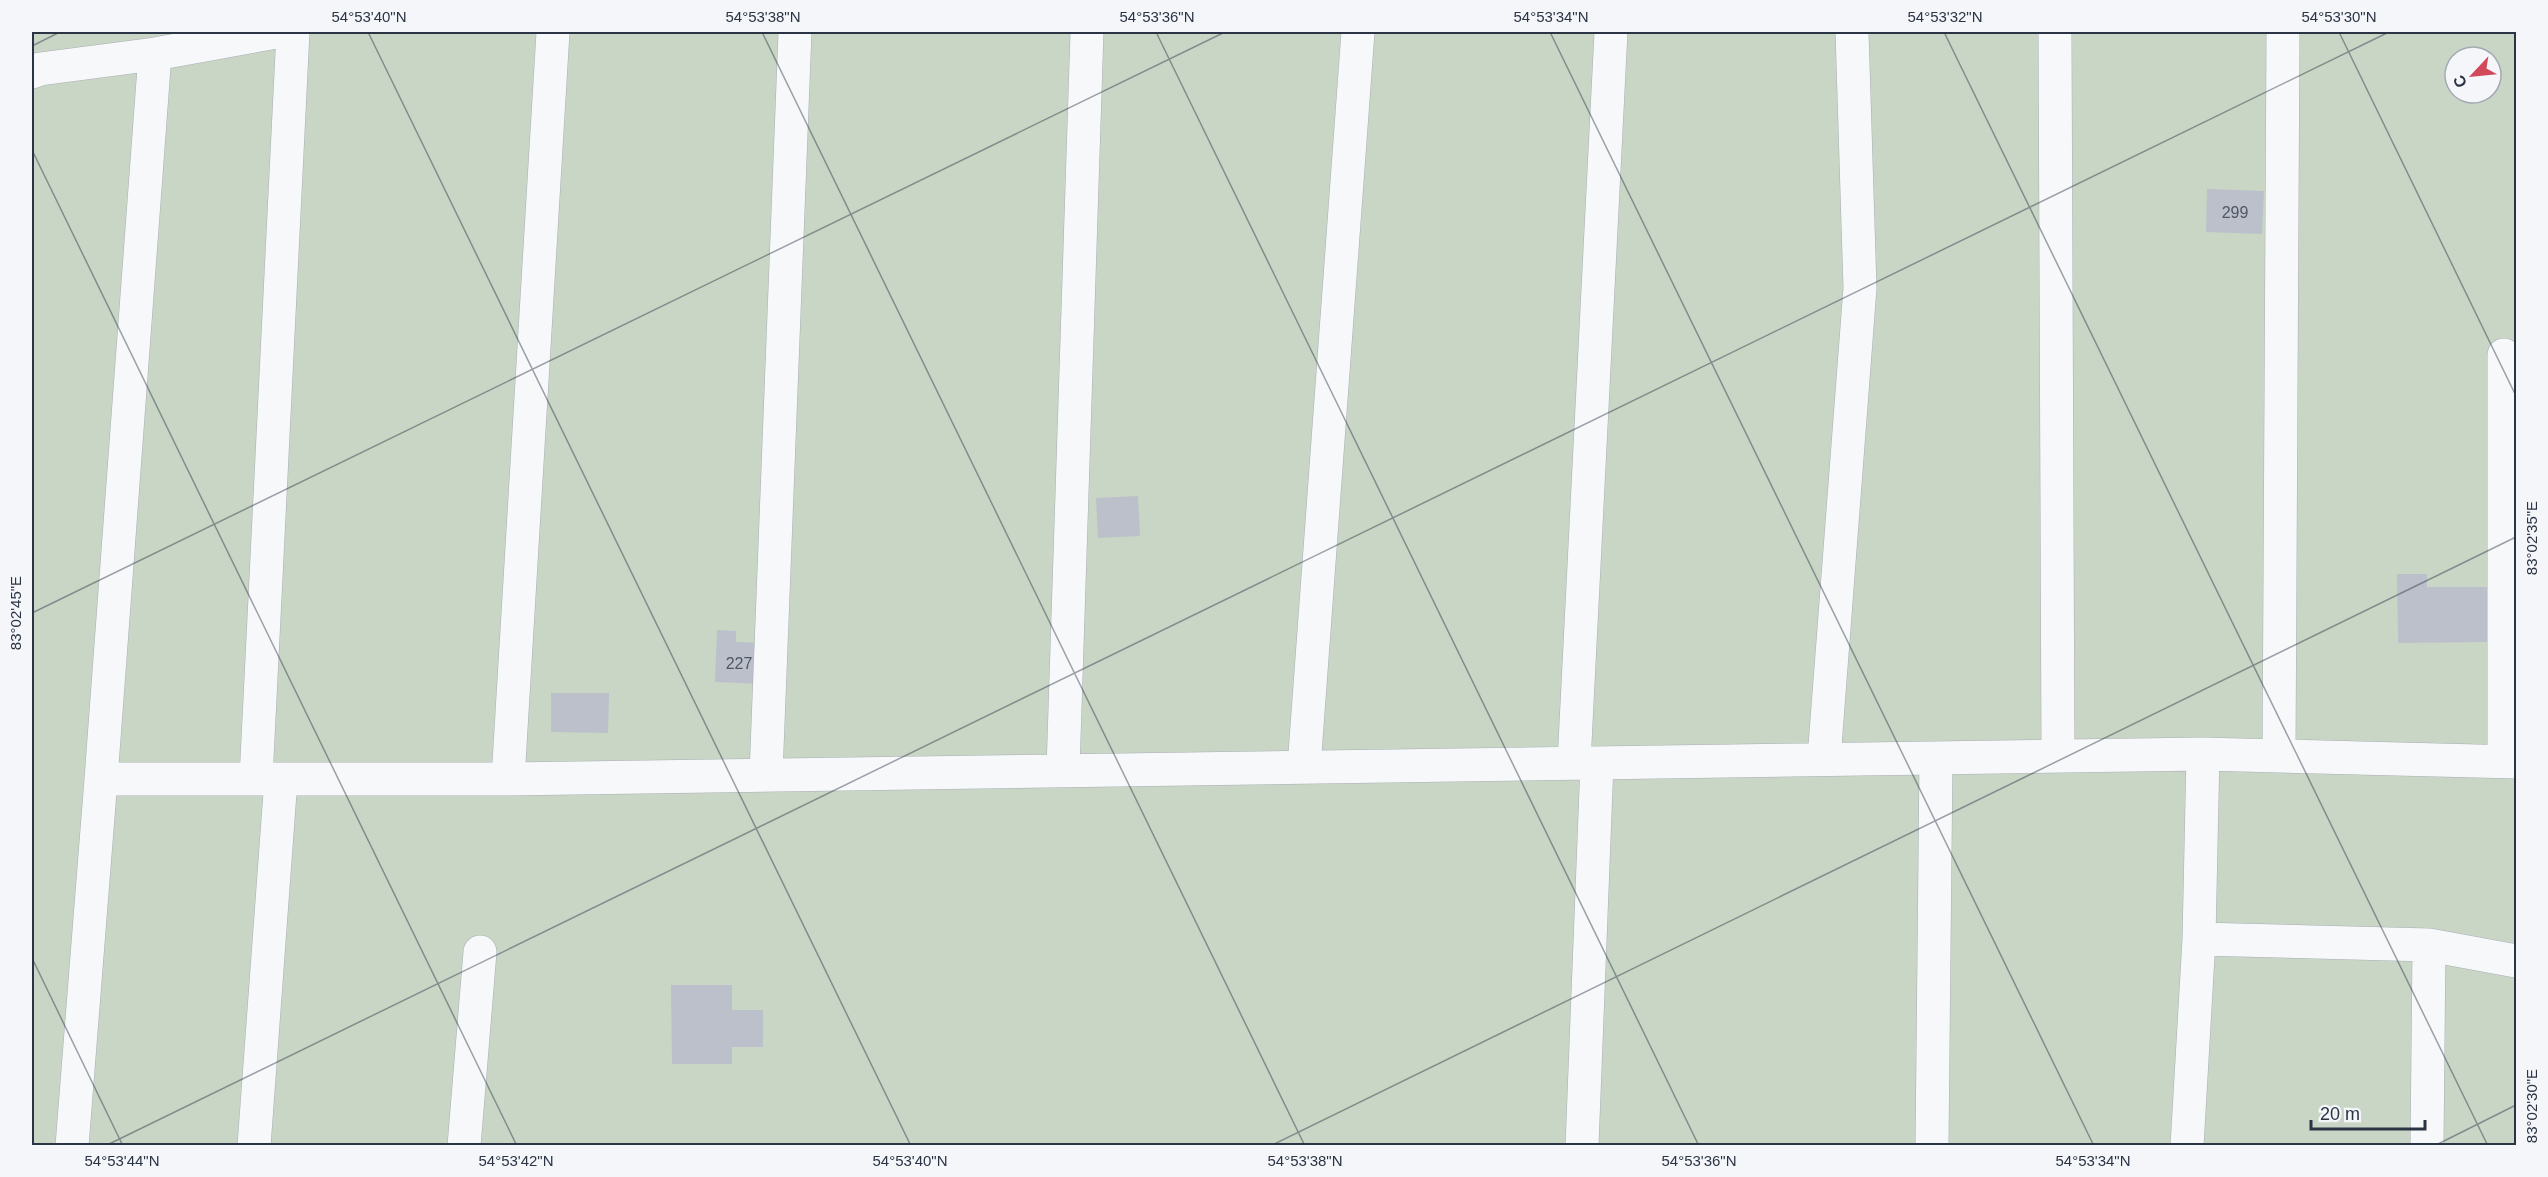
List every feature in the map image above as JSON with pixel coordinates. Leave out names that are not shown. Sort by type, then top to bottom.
[{"type":"street","points":[[32,72],[40,69],[155,54],[276,32]]},
{"type":"street","points":[[254,1146],[293,32]]},
{"type":"street","points":[[508,778],[553,32]]},
{"type":"street","points":[[766,775],[795,32]]},
{"type":"street","points":[[1063,770],[1087,32]]},
{"type":"street","points":[[1304,767],[1358,32]]},
{"type":"street","points":[[1582,1146],[1585,763],[1611,32]]},
{"type":"street","points":[[1824,759],[1860,288],[1852,32]]},
{"type":"street","points":[[2055,32],[2058,756]]},
{"type":"street","points":[[2279,756],[2283,32]]},
{"type":"street","points":[[72,1146],[155,54]]},
{"type":"street","points":[[101,779],[766,775],[2203,754],[2510,762],[2504,356]]},
{"type":"street","points":[[2187,1146],[2199,939],[2203,754]]},
{"type":"street","points":[[1932,1146],[1936,758]]},
{"type":"street","points":[[2199,939],[2429,945],[2517,961]]},
{"type":"street","points":[[2427,1146],[2429,945]]},
{"type":"street","points":[[464,1146],[480,952]]},
{"type":"green space","points":[[32,32],[2516,32],[2516,1145],[32,1145]]},
{"type":"building","points":[[2207,189],[2264,191],[2262,234],[2206,232]]},
{"type":"building","points":[[1138,496],[1140,536],[1098,538],[1096,498]]},
{"type":"building","points":[[2397,574],[2427,574],[2427,587],[2489,587],[2489,642],[2398,643]]},
{"type":"building","points":[[717,630],[736,631],[736,642],[764,643],[763,684],[715,682]]},
{"type":"building","points":[[551,693],[609,693],[608,733],[551,732]]},
{"type":"building","points":[[671,985],[732,985],[732,1010],[763,1010],[763,1047],[732,1047],[732,1064],[672,1064]]}]
